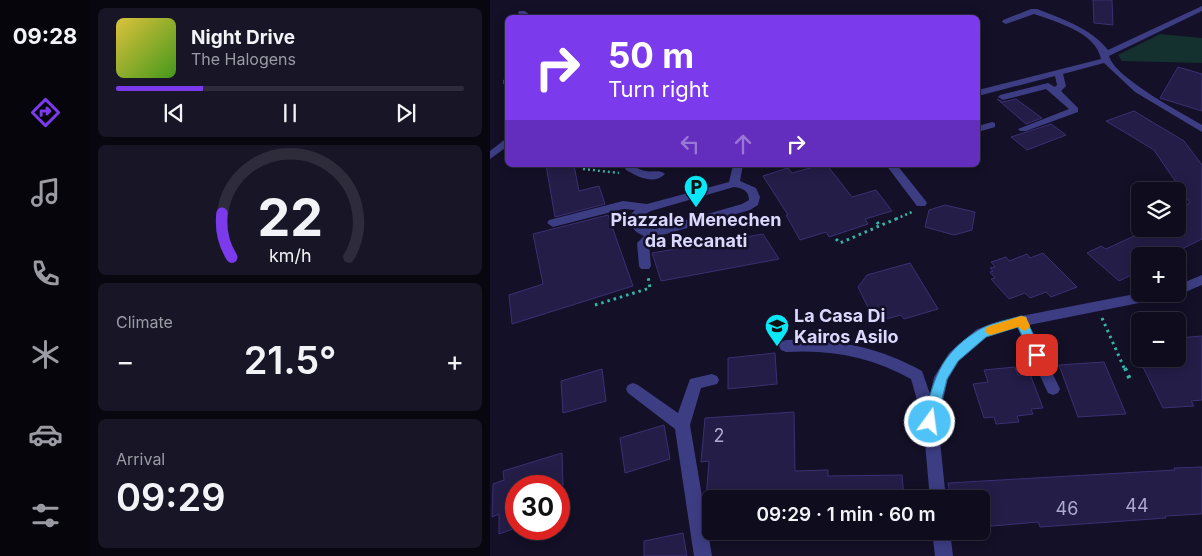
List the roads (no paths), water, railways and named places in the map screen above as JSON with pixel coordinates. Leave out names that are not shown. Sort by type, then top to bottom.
[{"type":"street","points":[[980,92],[1106,57],[1202,8]]},
{"type":"street","points":[[1006,22],[1034,11],[1078,29],[1102,45],[1106,57],[1115,72],[1202,129]]},
{"type":"street","points":[[1055,91],[1062,86],[1058,72]]},
{"type":"street","points":[[1003,98],[1048,86],[1074,110],[1024,129]]},
{"type":"street","points":[[980,128],[992,125]]},
{"type":"street","points":[[490,156],[505,143]]},
{"type":"street","points":[[631,167],[630,168],[644,176],[660,174]]},
{"type":"street","points":[[734,184],[738,167]]},
{"type":"street","points":[[893,167],[921,203]]},
{"type":"street","points":[[734,184],[744,185],[751,189],[755,195],[754,202],[746,207],[655,233],[643,233],[637,228],[635,221],[638,214],[647,208],[734,184]]},
{"type":"street","points":[[553,223],[623,205],[647,208]]},
{"type":"street","points":[[645,266],[643,243],[655,233]]},
{"type":"street","points":[[1186,287],[1202,280]]},
{"type":"street","points":[[930,422],[941,377],[954,357],[982,333],[1021,321],[1131,299]]},
{"type":"street","points":[[1021,321],[1053,389]]},
{"type":"street","points":[[786,346],[805,345],[868,354],[900,365],[917,375],[930,422],[937,490]]},
{"type":"street","points":[[703,556],[682,425],[695,383],[712,380]]},
{"type":"street","points":[[633,389],[682,425]]},
{"type":"street","points":[[942,540],[944,556]]},
{"type":"place","name":"Piazzale Menechen da Recanati","points":[[696,208]]},
{"type":"place","name":"La Casa Di Kairos Asilo","points":[[777,347]]}]
